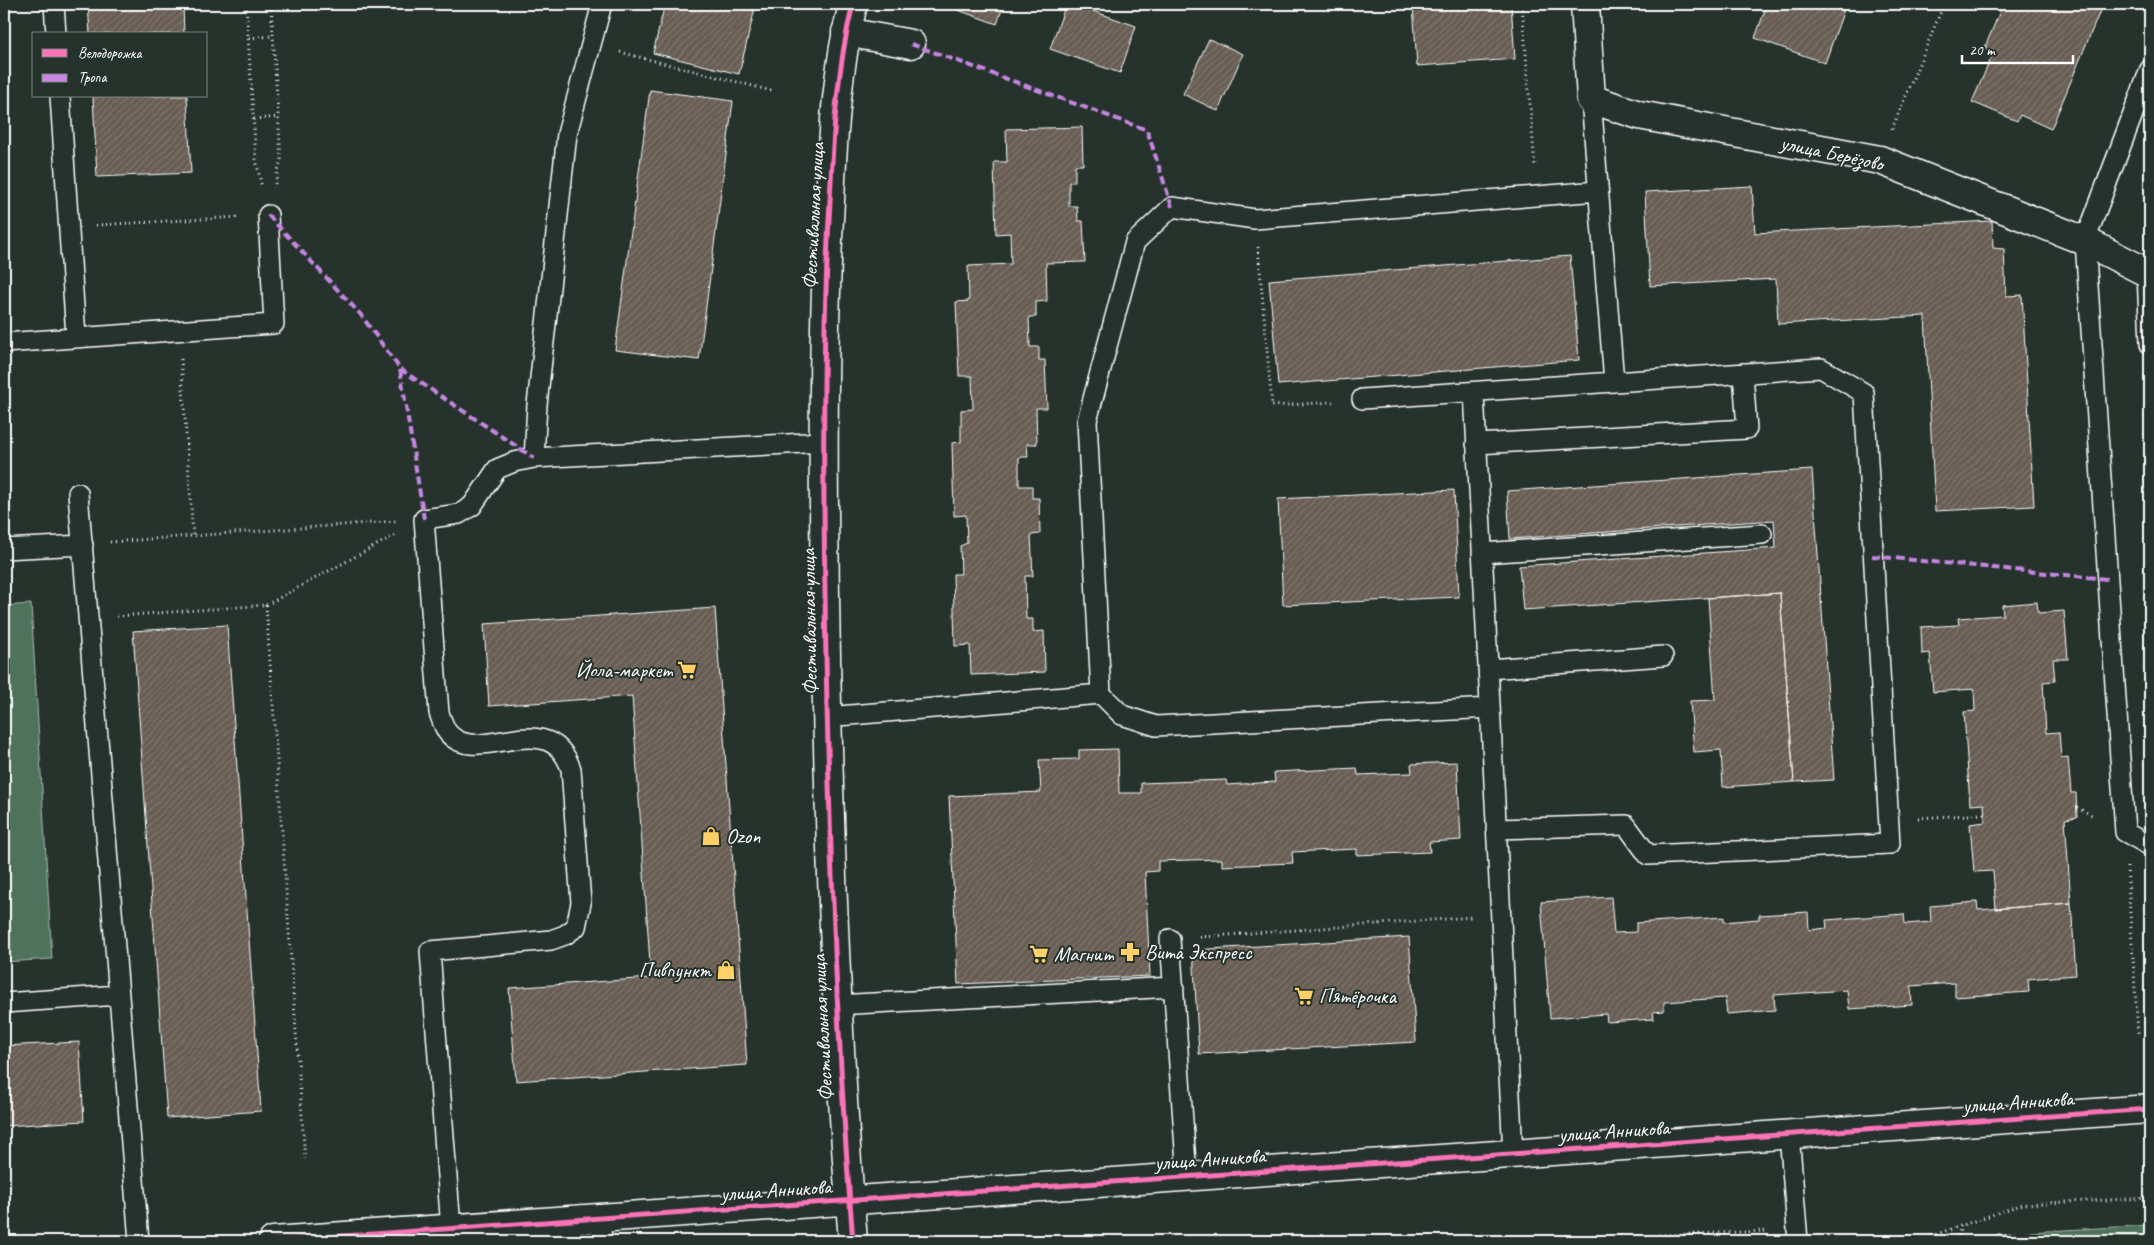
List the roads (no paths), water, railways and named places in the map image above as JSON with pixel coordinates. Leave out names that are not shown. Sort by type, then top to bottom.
[{"type":"street","name":"Фестивальная улица","points":[[853,4],[846,32],[834,128],[826,254],[823,442],[826,717],[836,1005],[853,1241]]},
{"type":"street","points":[[1585,4],[1591,99]]},
{"type":"street","points":[[846,32],[911,44]]},
{"type":"street","name":"улица Берёзово","points":[[1591,99],[1639,116],[1880,160],[2085,241],[2149,274]]},
{"type":"street","name":"улица Анникова","points":[[272,1241],[452,1229],[601,1230],[850,1201],[2150,1109]]},
{"type":"lane","points":[[54,4],[56,32]]},
{"type":"lane","points":[[534,458],[537,405],[567,134],[602,4]]},
{"type":"lane","points":[[2150,69],[2085,241],[2125,832],[2150,846]]},
{"type":"lane","points":[[60,98],[76,338]]},
{"type":"lane","points":[[1591,99],[1614,382]]},
{"type":"lane","points":[[1490,708],[1156,726],[1122,715],[1101,694],[1087,421],[1135,242],[1172,207],[1255,219],[1598,191]]},
{"type":"lane","points":[[4,343],[274,324],[268,215]]},
{"type":"lane","points":[[2149,274],[2150,344]]},
{"type":"lane","points":[[1362,400],[1821,368],[1864,393],[1890,844],[1648,855],[1626,825],[1496,829]]},
{"type":"lane","points":[[1476,444],[1747,429],[1743,374]]},
{"type":"lane","points":[[1474,392],[1513,1154]]},
{"type":"lane","points":[[452,1229],[430,951],[551,940],[576,927],[581,903],[571,769],[567,758],[560,748],[550,742],[534,738],[475,744],[461,741],[449,735],[443,724],[439,713],[424,519],[459,514],[472,506],[497,469],[514,462],[534,458],[823,442]]},
{"type":"lane","points":[[78,493],[139,1241]]},
{"type":"lane","points":[[1482,553],[1762,534]]},
{"type":"lane","points":[[4,550],[82,545]]},
{"type":"lane","points":[[1488,669],[1663,656]]},
{"type":"lane","points":[[826,717],[1101,694]]},
{"type":"lane","points":[[1170,939],[1187,1177]]},
{"type":"lane","points":[[836,1005],[1174,987]]},
{"type":"lane","points":[[4,1003],[119,995]]},
{"type":"lane","points":[[1789,1134],[1797,1236]]},
{"type":"place","name":"Йола-маркет","points":[[687,670]]},
{"type":"place","name":"Ozon","points":[[711,836]]},
{"type":"place","name":"Вита Экспресс","points":[[1130,952]]},
{"type":"place","name":"Магнит","points":[[1039,954]]},
{"type":"place","name":"Пивпункт","points":[[726,970]]},
{"type":"place","name":"Пятёрочка","points":[[1304,996]]}]
